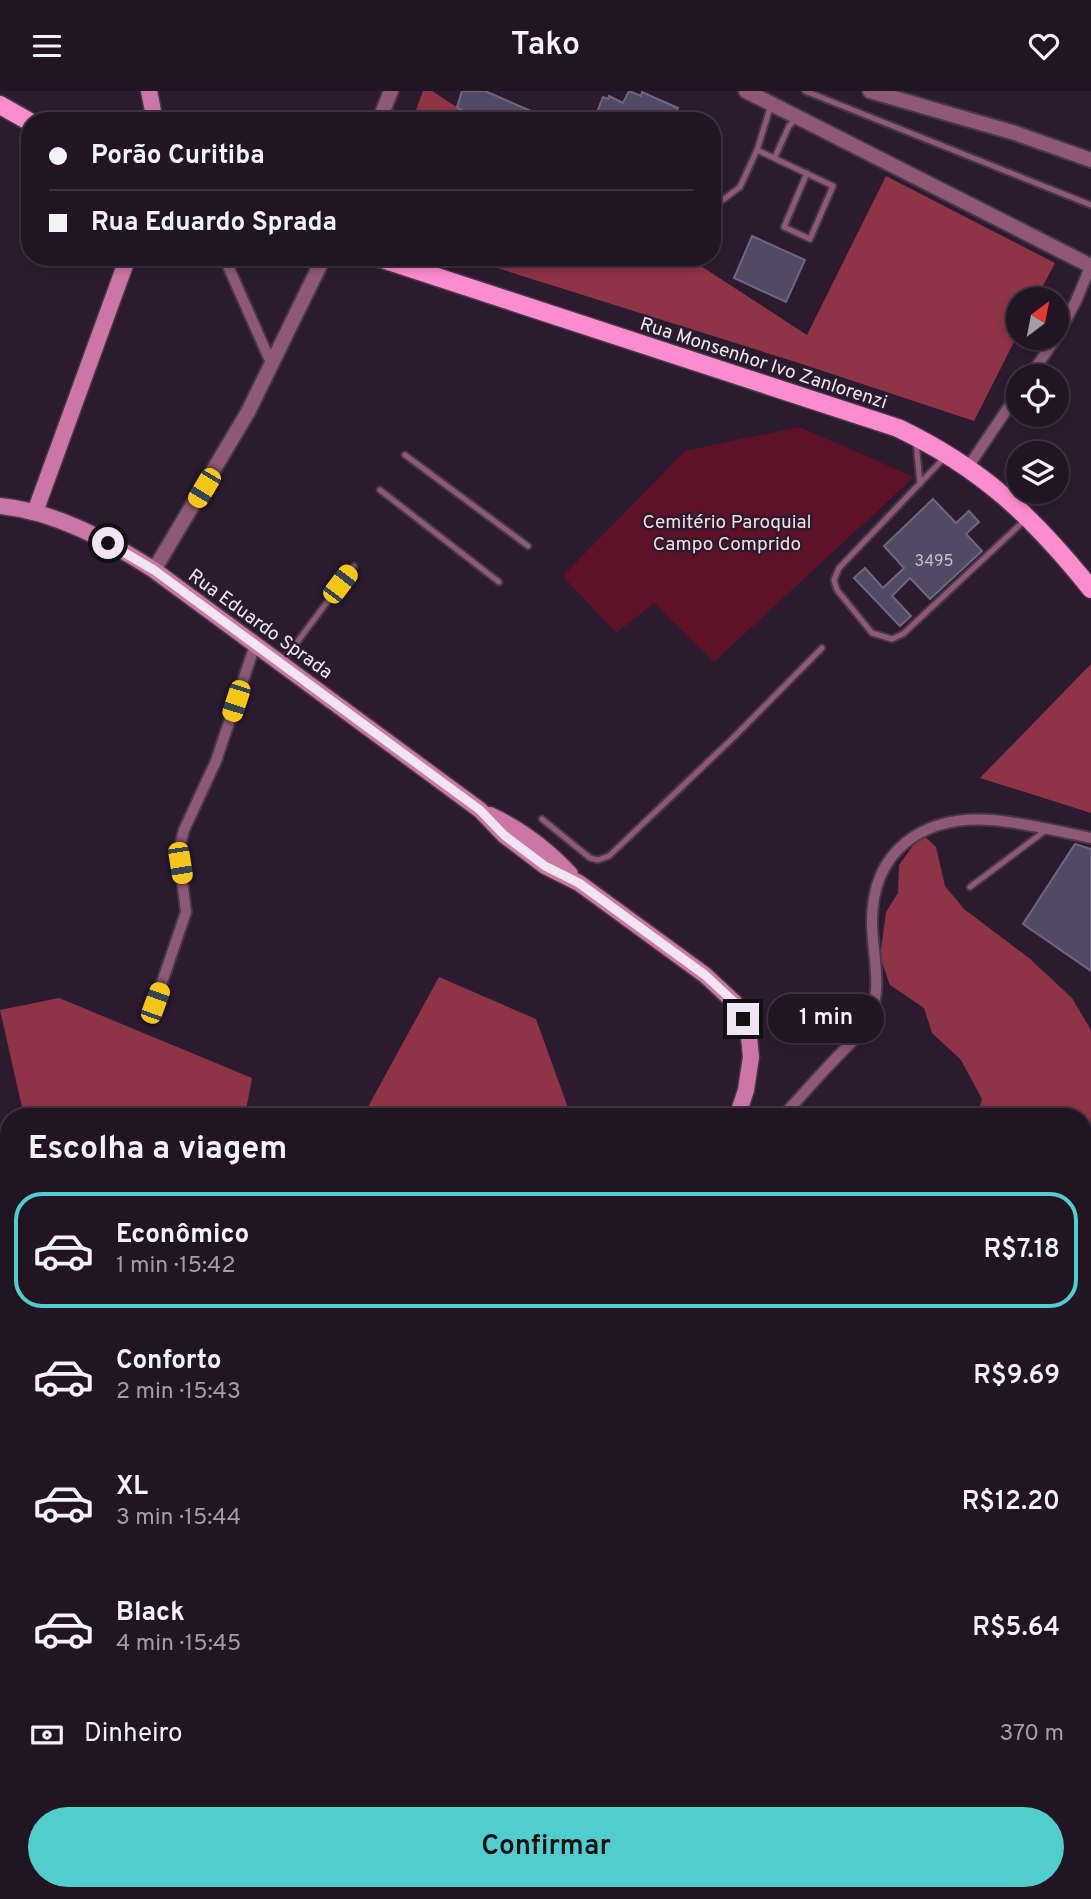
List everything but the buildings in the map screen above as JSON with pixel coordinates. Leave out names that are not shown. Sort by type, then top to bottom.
[{"type":"main road","points":[[149,91],[153,112]]},
{"type":"main road","points":[[0,105],[21,117]]},
{"type":"main road","points":[[35,512],[125,266]]},
{"type":"main road","name":"Rua Monsenhor Ivo Zanlorenzi","points":[[404,266],[874,419],[916,436],[968,467],[1029,517],[1091,589]]},
{"type":"main road","name":"Rua Eduardo Sprada","points":[[0,506],[35,512],[84,530],[154,570],[480,810],[504,835],[545,866],[579,883],[705,975],[734,1002],[746,1028],[751,1057],[740,1108]]},
{"type":"street","points":[[383,112],[391,91]]},
{"type":"street","points":[[746,91],[1091,266],[1069,314]]},
{"type":"street","points":[[870,91],[1014,133],[1091,160]]},
{"type":"street","points":[[228,266],[272,365]]},
{"type":"street","points":[[154,570],[219,465],[272,365],[320,266]]},
{"type":"street","points":[[968,467],[1006,411]]},
{"type":"street","points":[[155,1003],[186,912],[180,863],[184,830],[223,743],[255,645]]},
{"type":"street","points":[[790,1108],[856,1037],[871,1016],[876,984],[872,921],[874,898],[885,866],[896,850],[920,833],[954,822],[992,820],[1091,838]]},
{"type":"lane","points":[[805,91],[1091,205]]},
{"type":"lane","points":[[721,201],[740,187],[757,150],[771,103]]},
{"type":"lane","points":[[775,157],[789,126],[799,117]]},
{"type":"lane","points":[[757,150],[775,157],[807,173],[833,186],[810,239],[784,227],[807,173]]},
{"type":"lane","points":[[916,436],[920,484]]},
{"type":"lane","points":[[948,454],[839,568],[834,580],[837,590],[872,633],[892,639],[904,634],[1029,517]]},
{"type":"lane","points":[[405,455],[528,546]]},
{"type":"lane","points":[[380,490],[499,582]]},
{"type":"lane","points":[[281,664],[354,566]]},
{"type":"lane","points":[[542,820],[590,858],[597,860],[610,856],[822,648]]},
{"type":"lane","points":[[970,887],[1047,829]]},
{"type":"green space","name":"Cemitério Paroquial Campo Comprido","points":[[799,427],[914,477],[714,662],[654,603],[616,633],[563,576],[685,451]]},
{"type":"shaded area","points":[[423,91],[432,91],[464,112],[415,112]]},
{"type":"shaded area","points":[[886,176],[1055,263],[1042,287],[1006,287],[1006,350],[1010,350],[974,421],[491,266],[701,266],[807,335]]},
{"type":"shaded area","points":[[1091,664],[1091,813],[980,778]]},
{"type":"shaded area","points":[[924,836],[936,847],[945,886],[964,909],[1029,958],[1072,998],[1091,1030],[1091,1108],[979,1108],[982,1099],[961,1060],[932,1033],[924,1008],[890,985],[880,957],[886,912],[898,893],[899,865],[917,840]]},
{"type":"shaded area","points":[[439,977],[536,1019],[568,1108],[367,1108]]},
{"type":"shaded area","points":[[59,998],[252,1078],[246,1108],[22,1108],[0,1010]]},
{"type":"route","points":[[108,543],[154,570],[480,810],[504,835],[545,866],[579,883],[705,975],[734,1002],[743,1019]]}]
